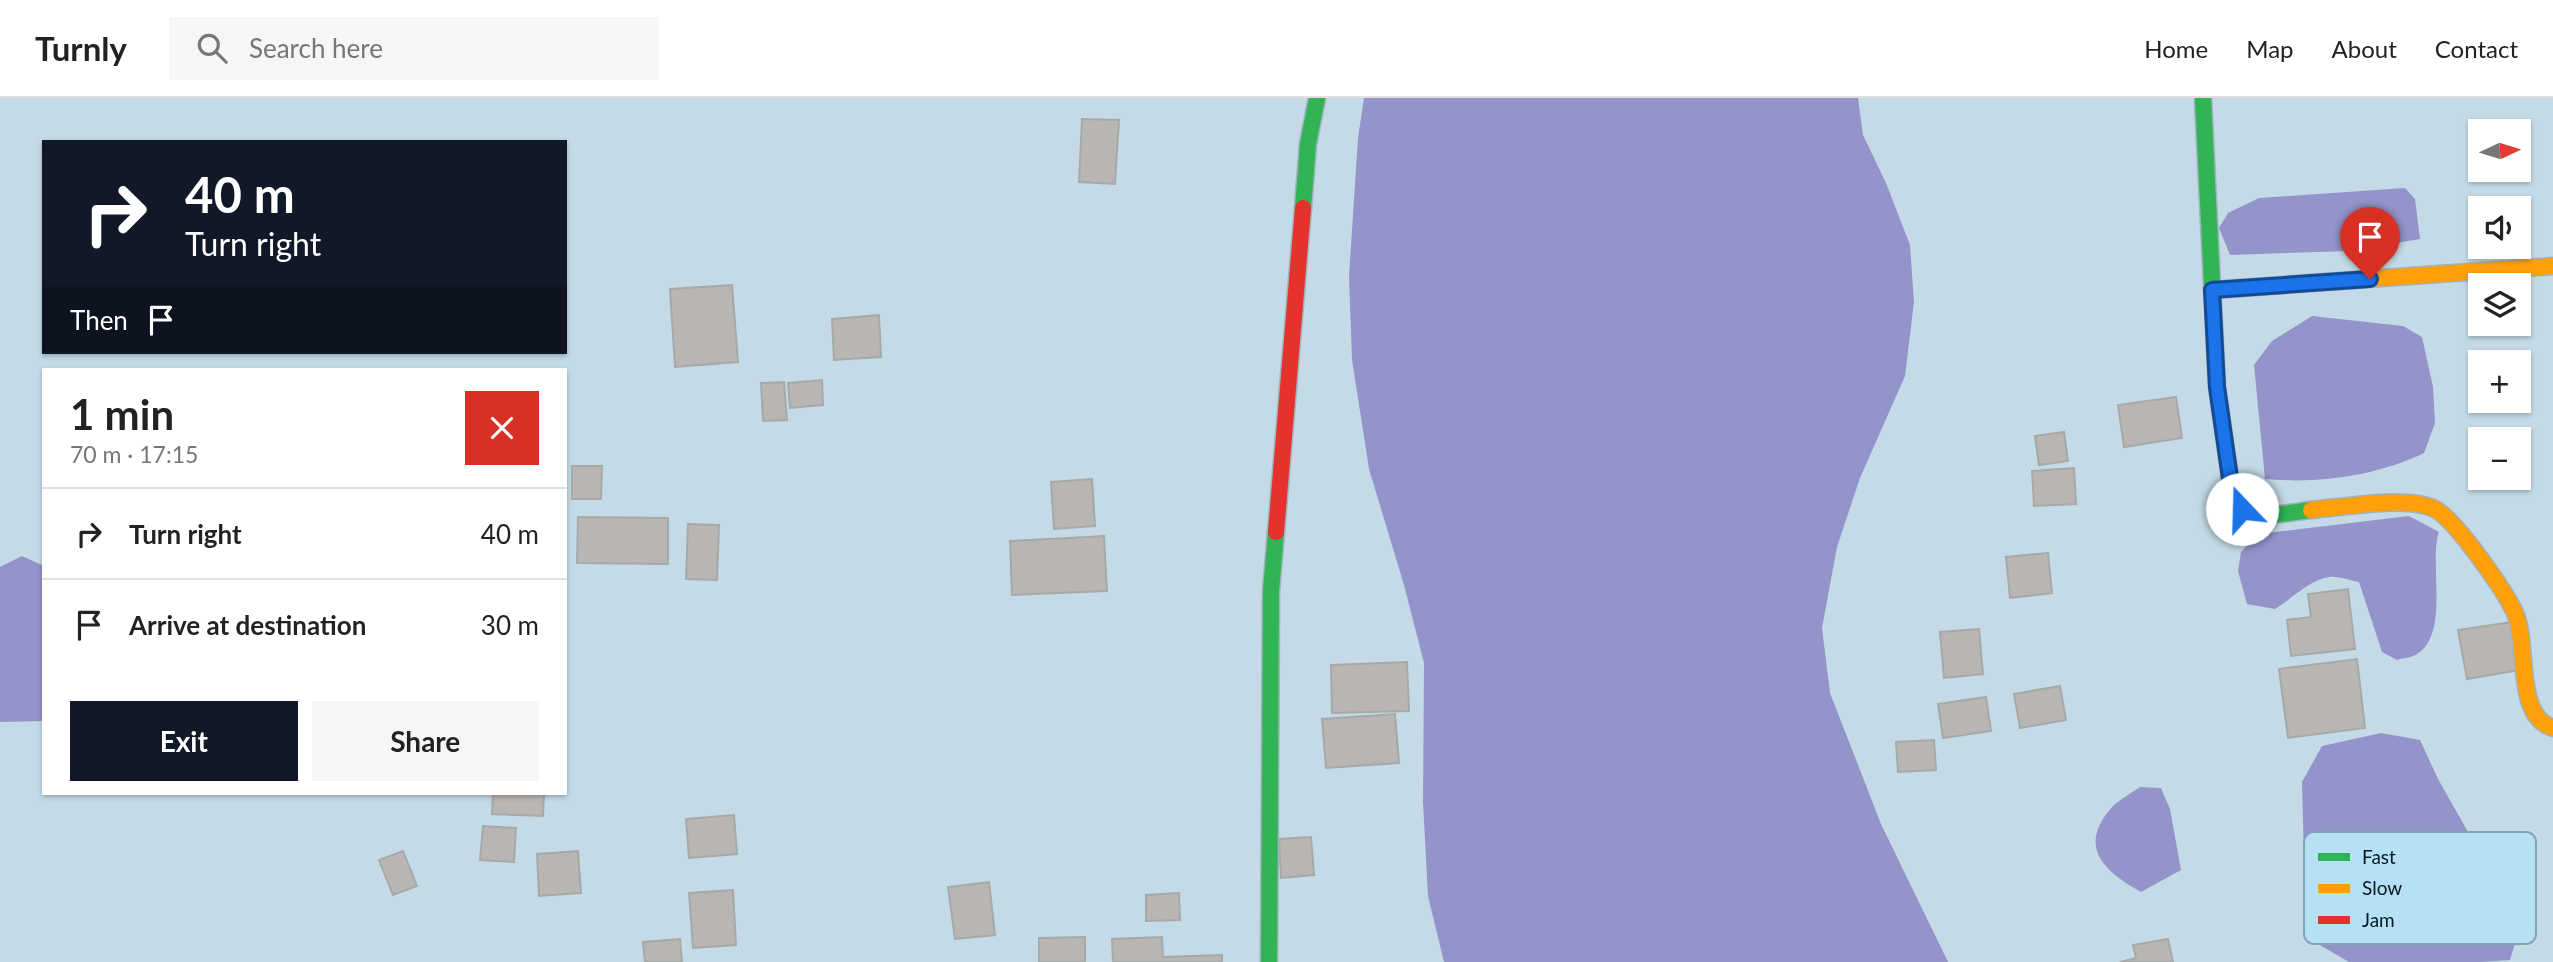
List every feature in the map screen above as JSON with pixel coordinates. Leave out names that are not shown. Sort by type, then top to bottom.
[{"type":"street","points":[[1269,962],[1271,591],[1308,144],[1317,98]]},
{"type":"street","points":[[2203,98],[2217,387],[2233,499],[2242,509],[2256,514],[2414,503],[2437,509],[2458,529],[2516,614],[2525,679],[2534,715],[2543,725],[2553,728]]},
{"type":"street","points":[[2212,290],[2553,267]]},
{"type":"water","points":[[1364,98],[1858,98],[1863,135],[1886,183],[1910,245],[1914,302],[1905,376],[1860,478],[1837,547],[1822,628],[1830,693],[1881,824],[1948,962],[1444,962],[1428,896],[1423,802],[1424,663],[1369,469],[1352,360],[1349,277],[1358,138]]},
{"type":"water","points":[[2405,188],[2415,199],[2420,239],[2349,251],[2230,255],[2219,228],[2228,213],[2259,198]]},
{"type":"water","points":[[2312,316],[2403,326],[2422,337],[2433,387],[2435,423],[2424,453],[2367,473],[2346,477],[2265,479],[2254,365],[2272,341]]},
{"type":"water","points":[[2409,516],[2439,532],[2436,545],[2437,599],[2432,634],[2425,647],[2413,656],[2397,660],[2382,652],[2359,582],[2330,577],[2308,585],[2275,609],[2247,604],[2238,571],[2241,552],[2259,534]]},
{"type":"water","points":[[22,556],[42,565],[42,721],[0,722],[0,567]]},
{"type":"water","points":[[2381,733],[2420,740],[2468,832],[2304,832],[2304,859],[2302,782],[2322,746]]},
{"type":"water","points":[[2140,787],[2161,788],[2170,809],[2181,870],[2141,892],[2106,866],[2096,846],[2102,821],[2113,806]]},
{"type":"water","points":[[2318,944],[2515,944],[2510,960],[2349,962]]},
{"type":"building","points":[[1082,119],[1119,120],[1115,184],[1079,182]]},
{"type":"building","points":[[732,285],[738,362],[675,367],[670,289]]},
{"type":"building","points":[[879,315],[881,357],[834,360],[832,319]]},
{"type":"building","points":[[822,380],[823,405],[790,408],[788,383]]},
{"type":"building","points":[[784,382],[787,420],[763,421],[761,383]]},
{"type":"building","points":[[2176,397],[2182,438],[2124,447],[2118,405]]},
{"type":"building","points":[[2064,432],[2068,461],[2039,465],[2035,436]]},
{"type":"building","points":[[572,466],[602,466],[601,499],[572,499]]},
{"type":"building","points":[[2074,468],[2076,504],[2034,506],[2032,471]]},
{"type":"building","points":[[1092,479],[1095,526],[1054,529],[1051,482]]},
{"type":"building","points":[[578,517],[668,518],[668,564],[577,563]]},
{"type":"building","points":[[688,524],[719,525],[717,580],[686,579]]},
{"type":"building","points":[[1104,536],[1107,591],[1012,595],[1010,541]]},
{"type":"building","points":[[2048,553],[2052,593],[2010,598],[2006,557]]},
{"type":"building","points":[[2348,589],[2355,649],[2291,656],[2287,620],[2311,617],[2308,594]]},
{"type":"building","points":[[2512,622],[2520,670],[2467,679],[2458,630]]},
{"type":"building","points":[[1979,629],[1983,674],[1944,678],[1940,632]]},
{"type":"building","points":[[2357,659],[2365,728],[2288,738],[2279,669]]},
{"type":"building","points":[[1407,662],[1409,711],[1332,713],[1331,665]]},
{"type":"building","points":[[2060,686],[2066,720],[2020,728],[2014,694]]},
{"type":"building","points":[[1986,697],[1991,731],[1943,738],[1938,704]]},
{"type":"building","points":[[1395,714],[1399,763],[1326,768],[1322,719]]},
{"type":"building","points":[[1934,740],[1936,770],[1898,772],[1896,742]]},
{"type":"building","points":[[493,795],[544,795],[543,816],[492,814]]},
{"type":"building","points":[[734,815],[737,854],[689,858],[686,819]]},
{"type":"building","points":[[483,826],[516,828],[514,862],[480,860]]},
{"type":"building","points":[[1311,837],[1314,875],[1281,878],[1279,839]]},
{"type":"building","points":[[403,851],[417,886],[393,895],[379,860]]},
{"type":"building","points":[[578,851],[581,893],[539,896],[537,854]]},
{"type":"building","points":[[989,882],[995,935],[955,939],[948,887]]},
{"type":"building","points":[[733,890],[736,945],[693,948],[689,893]]},
{"type":"building","points":[[1179,893],[1180,920],[1146,921],[1146,895]]},
{"type":"building","points":[[1085,937],[1085,962],[1039,962],[1039,938]]},
{"type":"building","points":[[1162,937],[1163,957],[1222,955],[1222,962],[1113,962],[1112,939]]},
{"type":"building","points":[[680,939],[682,962],[645,962],[643,942]]},
{"type":"building","points":[[2168,939],[2173,962],[2120,962],[2136,958],[2133,945]]},
{"type":"traffic: fast","points":[[1303,208],[1308,144],[1317,98]]},
{"type":"traffic: fast","points":[[2203,98],[2217,387],[2233,499],[2241,506],[2260,514],[2311,510]]},
{"type":"traffic: fast","points":[[1269,962],[1271,591],[1276,532]]},
{"type":"traffic: slow","points":[[2212,290],[2553,266]]},
{"type":"traffic: slow","points":[[2311,510],[2374,503],[2406,503],[2433,508],[2442,514],[2478,556],[2515,613],[2528,694],[2541,721],[2553,728]]},
{"type":"traffic: jam","points":[[1276,532],[1303,208]]},
{"type":"route","points":[[2242,509],[2233,499],[2217,387],[2212,290],[2370,279]]}]
